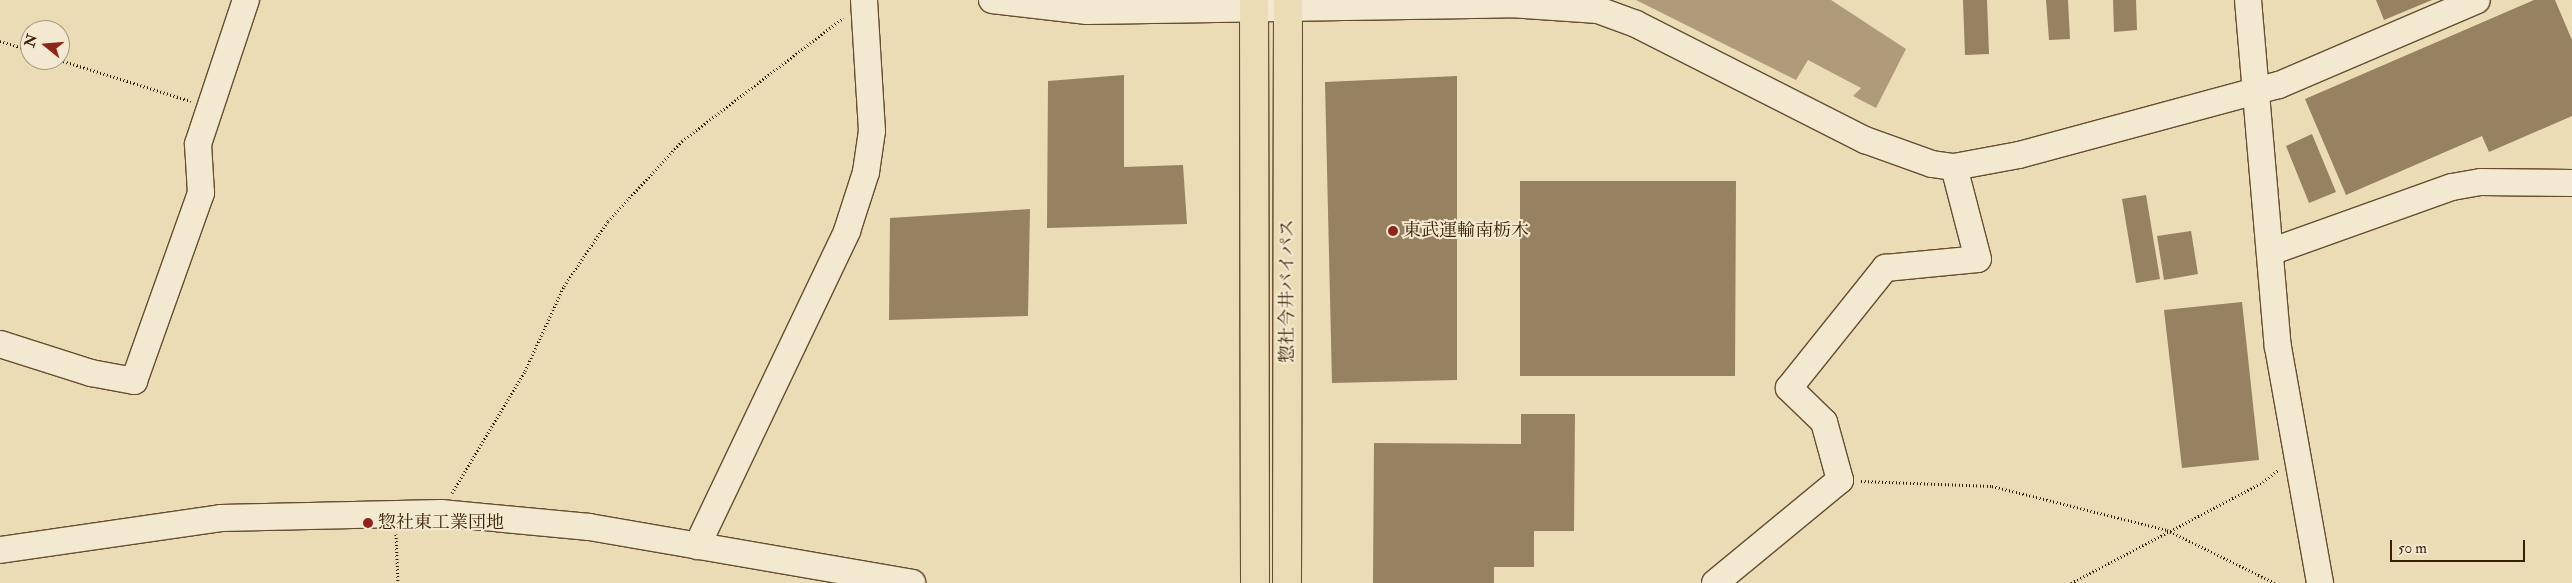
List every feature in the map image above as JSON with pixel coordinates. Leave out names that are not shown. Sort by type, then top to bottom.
[{"type":"main road","name":"惣社今井バイパス","points":[[1287,583],[1288,3]]},
{"type":"main road","name":"惣社今井バイパス","points":[[1254,4],[1255,583]]},
{"type":"street","points":[[0,344],[91,374],[134,382],[201,192],[198,144],[208,107],[246,0]]},
{"type":"street","points":[[992,0],[1087,12],[1288,3],[1558,2],[1598,10],[1636,24],[1864,140],[1932,164],[1954,167],[2019,154],[2256,91],[2477,0]]},
{"type":"street","points":[[2248,0],[2270,252],[2294,457],[2320,583]]},
{"type":"street","points":[[698,546],[847,230],[866,172],[872,131],[864,1]]},
{"type":"street","points":[[1716,583],[1840,480],[1824,422],[1789,388],[1885,268],[1978,259],[1954,167]]},
{"type":"street","points":[[2270,252],[2452,187],[2481,182],[2572,183]]},
{"type":"street","points":[[0,550],[221,518],[395,512],[441,513],[589,527],[912,583]]},
{"type":"path","points":[[441,513],[525,371],[564,286],[608,221],[682,141],[864,1]]},
{"type":"path","points":[[0,41],[20,47]]},
{"type":"path","points":[[70,63],[208,107]]},
{"type":"path","points":[[2071,583],[2167,530],[2263,482],[2294,457]]},
{"type":"path","points":[[1840,480],[1992,486],[2167,530],[2275,583]]},
{"type":"path","points":[[395,512],[398,583]]},
{"type":"shaded area","points":[[1636,0],[1831,0],[1906,49],[1876,108],[1853,96],[1861,88],[1808,60],[1796,80]]},
{"type":"building","points":[[1963,0],[1987,0],[1989,54],[1965,55]]},
{"type":"building","points":[[2046,0],[2068,0],[2070,39],[2049,40]]},
{"type":"building","points":[[2113,0],[2136,0],[2137,30],[2114,32]]},
{"type":"building","points":[[2376,0],[2432,0],[2384,20]]},
{"type":"building","points":[[2534,0],[2555,0],[2572,40],[2572,116],[2489,152],[2482,136],[2346,195],[2305,99]]},
{"type":"building","points":[[1124,75],[1124,167],[1183,165],[1187,224],[1047,228],[1048,81]]},
{"type":"building","name":"東武運輸南栃木","points":[[1457,76],[1457,380],[1332,383],[1325,82]]},
{"type":"building","points":[[2312,134],[2336,192],[2309,203],[2286,146]]},
{"type":"building","points":[[1520,181],[1736,181],[1735,376],[1520,376]]},
{"type":"building","points":[[2146,195],[2160,279],[2136,283],[2122,199]]},
{"type":"building","points":[[1030,209],[1028,316],[889,320],[890,218]]},
{"type":"building","points":[[2191,231],[2198,274],[2164,280],[2157,236]]},
{"type":"building","points":[[2242,302],[2259,460],[2182,468],[2164,310]]},
{"type":"building","points":[[1521,414],[1575,414],[1574,531],[1534,531],[1534,567],[1494,567],[1494,583],[1373,583],[1374,443],[1521,444]]},
{"type":"place","name":"東武運輸南栃木","points":[[1393,231]]},
{"type":"place","name":"惣社東工業団地","points":[[368,523]]}]
